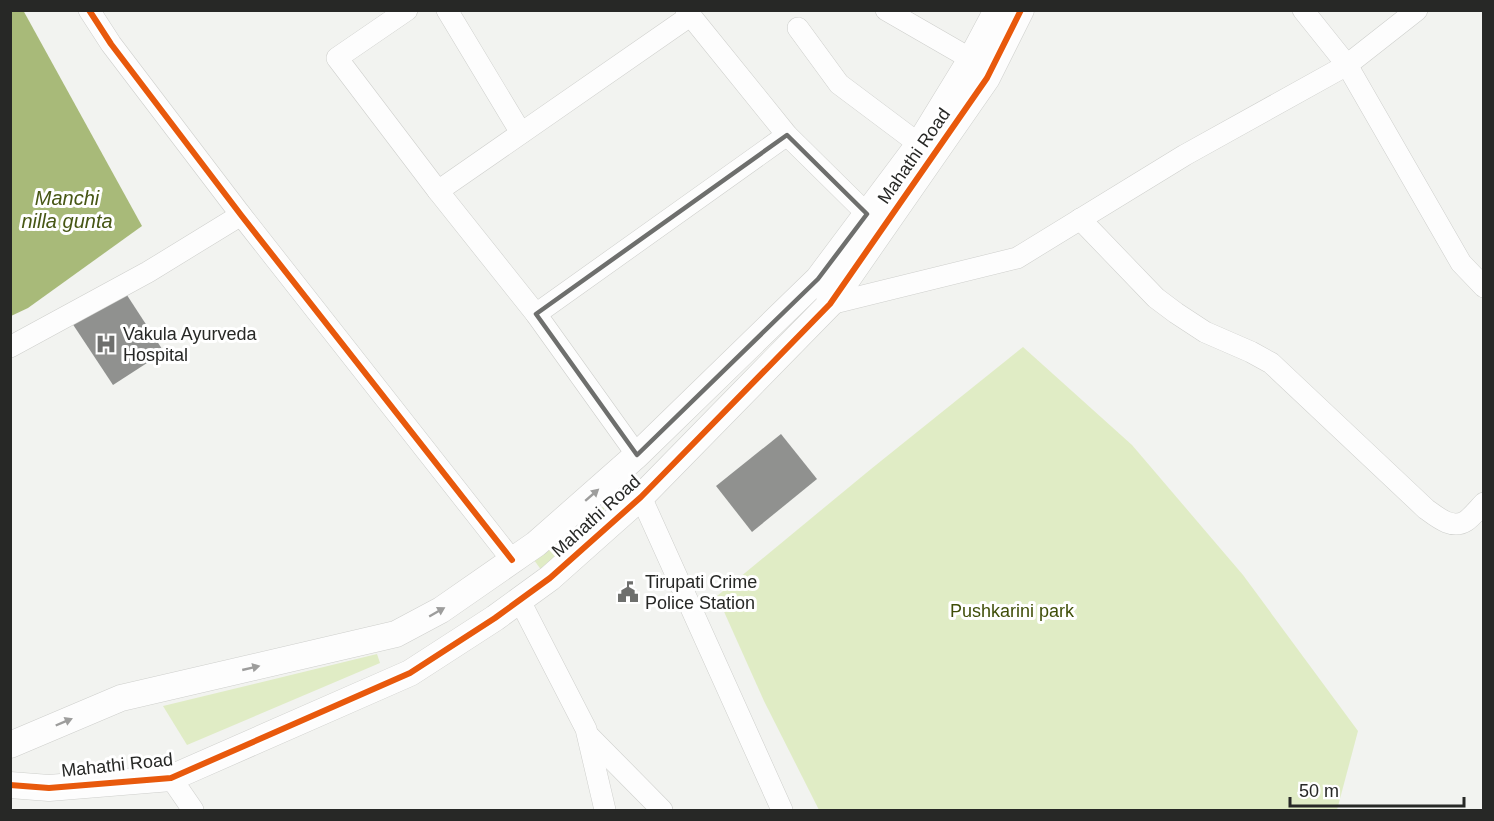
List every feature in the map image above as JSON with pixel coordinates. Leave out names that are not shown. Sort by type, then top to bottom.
[{"type":"street","points":[[89,10],[111,44],[241,215],[512,560]]},
{"type":"street","points":[[406,10],[337,58],[438,191],[536,314],[638,455]]},
{"type":"street","points":[[447,10],[521,133]]},
{"type":"street","points":[[886,10],[971,60]]},
{"type":"street","name":"Mahathi Road","points":[[10,744],[121,698],[396,634],[441,610],[536,544],[638,455],[818,279],[919,144],[971,60],[997,10]]},
{"type":"street","name":"Mahathi Road","points":[[10,785],[49,788],[171,778],[410,673],[520,601],[550,578],[640,497],[830,304],[987,78],[1021,10]]},
{"type":"street","points":[[1303,10],[1347,65],[1461,263],[1484,286]]},
{"type":"street","points":[[818,279],[830,304],[1017,258],[1185,155],[1347,65],[1417,10]]},
{"type":"street","points":[[438,191],[688,13],[787,135],[867,214]]},
{"type":"street","points":[[798,28],[839,84],[919,144]]},
{"type":"street","points":[[536,314],[787,135]]},
{"type":"street","points":[[10,347],[148,272],[241,215]]},
{"type":"street","points":[[1080,219],[1156,298],[1205,332],[1271,363],[1426,509],[1441,520],[1453,525],[1465,522],[1484,503]]},
{"type":"street","points":[[640,497],[782,810]]},
{"type":"street","points":[[520,601],[586,729],[605,810]]},
{"type":"street","points":[[588,735],[662,810]]},
{"type":"street","points":[[171,778],[193,810]]},
{"type":"highlighted area","points":[[787,135],[867,214],[818,279],[637,455],[536,314]]},
{"type":"green space","name":"Pushkarini park","points":[[1023,347],[1132,445],[1243,575],[1358,731],[1337,810],[819,810],[764,701],[717,596]]},
{"type":"green space","points":[[602,507],[604,511],[542,571],[534,560]]},
{"type":"green space","points":[[377,654],[380,663],[187,745],[163,706]]},
{"type":"water","name":"Manchi nilla gunta","points":[[23,10],[142,226],[28,308],[11,316],[10,11]]},
{"type":"building","points":[[123,289],[164,352],[113,385],[72,323]]},
{"type":"building","points":[[781,434],[817,479],[752,532],[716,486]]},
{"type":"cycle path","points":[[89,10],[111,44],[241,215],[512,560]]},
{"type":"cycle path","points":[[10,785],[49,788],[171,778],[410,673],[495,618],[550,578],[641,497],[830,304],[987,78],[1021,10]]},
{"type":"place","name":"Vakula Ayurveda Hospital","points":[[106,344]]},
{"type":"place","name":"Tirupati Crime Police Station","points":[[628,592]]}]
